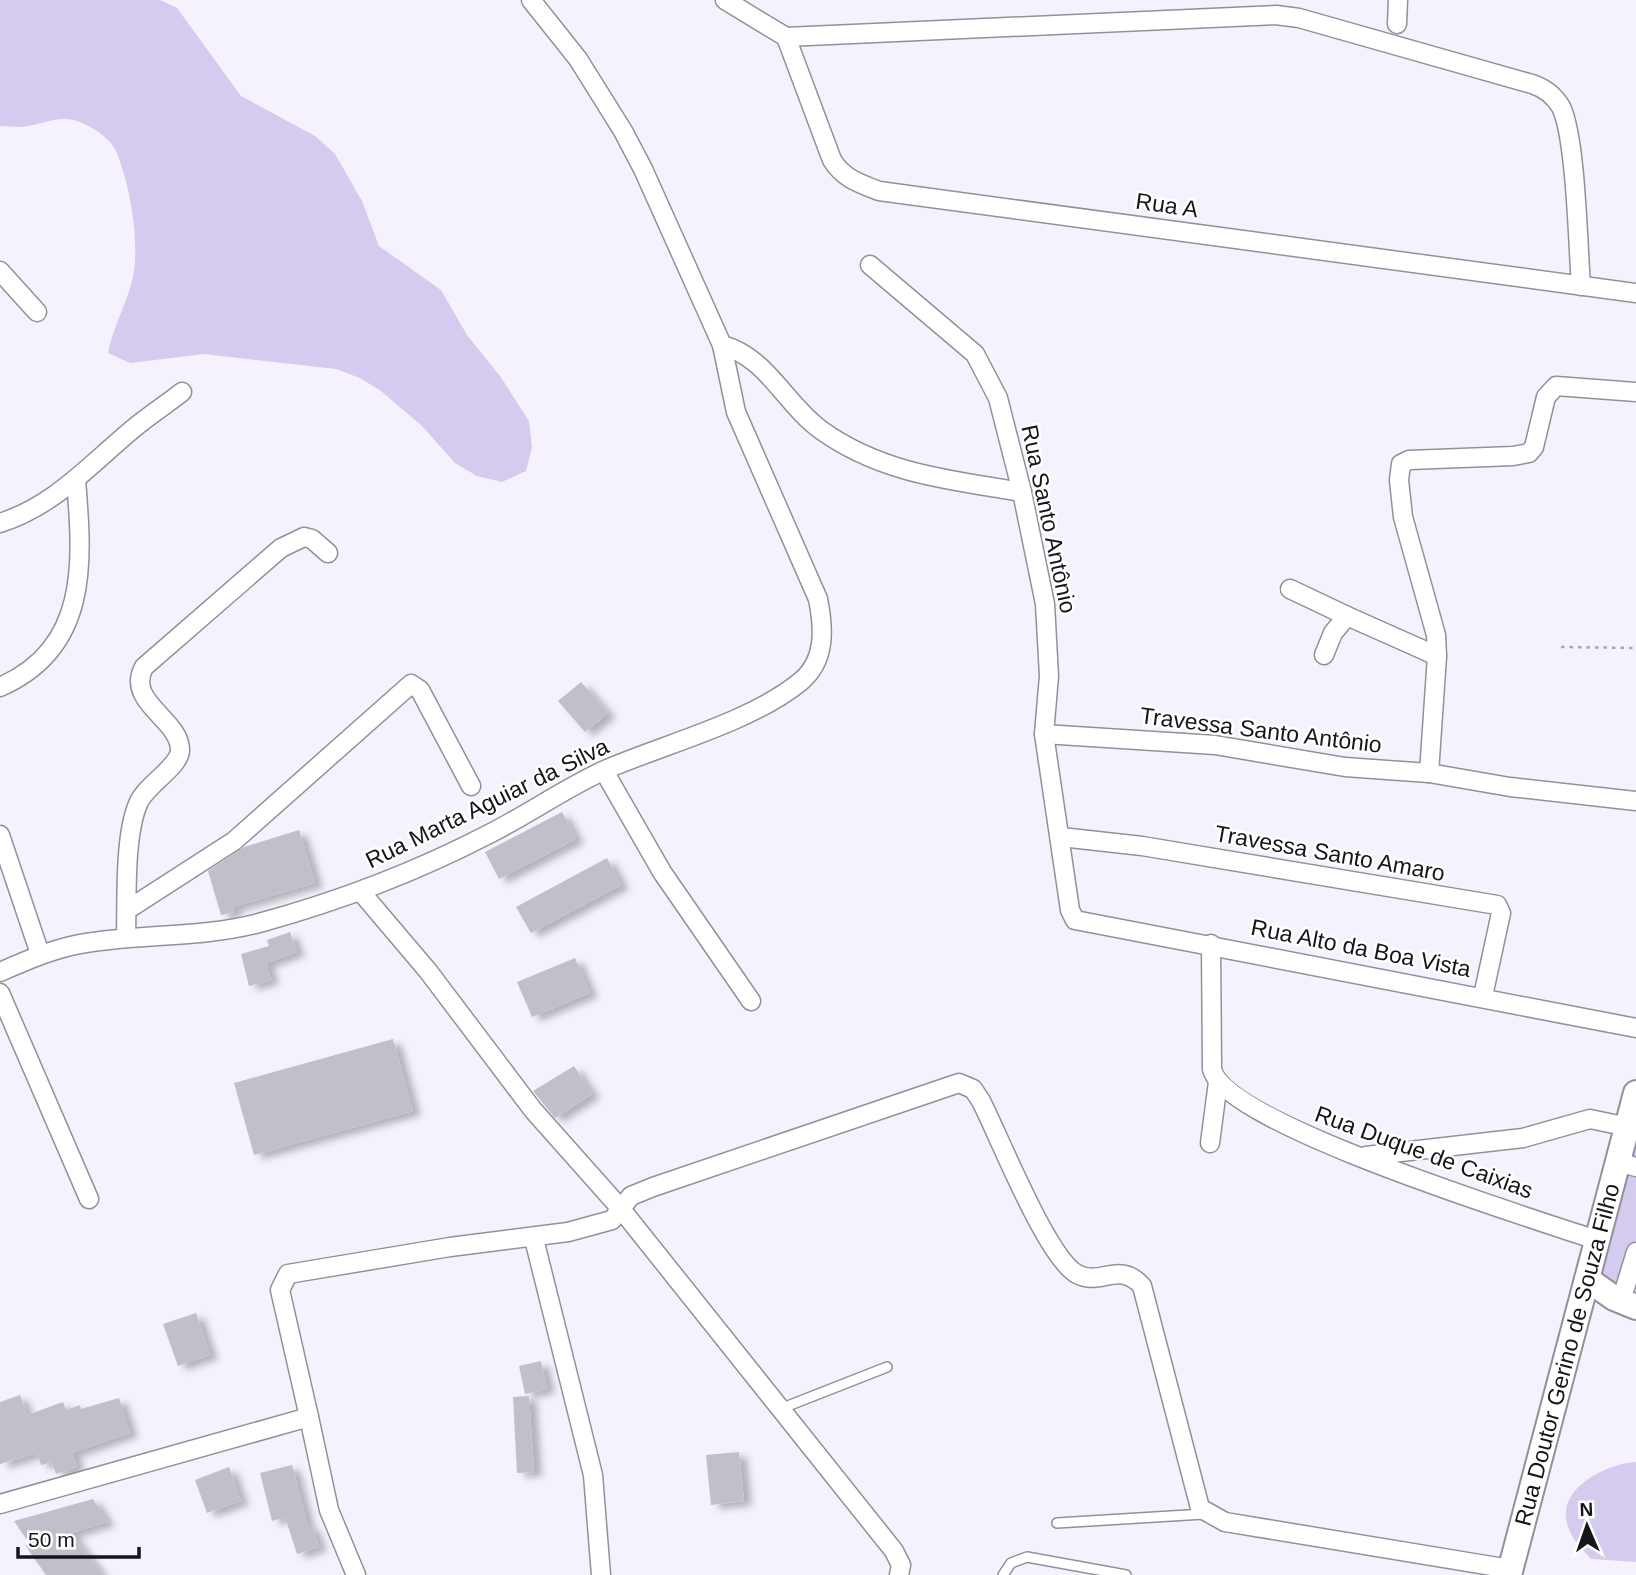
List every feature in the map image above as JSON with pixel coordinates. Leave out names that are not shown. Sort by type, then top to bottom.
[{"type":"main road","name":"Rua Doutor Gerino de Souza Filho","points":[[1509,1572],[1596,1240],[1627,1165],[1628,1127],[1636,1093]]},
{"type":"main road","points":[[1587,1279],[1625,1298]]},
{"type":"main road","points":[[1579,1309],[1625,1298]]},
{"type":"street","points":[[531,0],[578,59],[623,131],[722,345],[755,360],[800,413],[852,450],[891,468],[928,477],[1023,492]]},
{"type":"street","points":[[725,0],[786,37],[1276,15],[1299,18],[1532,83],[1544,88],[1562,109],[1569,138],[1581,286]]},
{"type":"street","points":[[1397,24],[1398,0]]},
{"type":"street","name":"Rua A","points":[[786,37],[832,160],[839,172],[852,181],[879,191],[1636,293]]},
{"type":"street","name":"Rua Santo Antônio","points":[[870,265],[952,333],[984,366],[998,398],[1023,492],[1047,623],[1049,676],[1044,734],[1070,910],[1075,920]]},
{"type":"street","points":[[0,271],[37,312]]},
{"type":"street","name":"Rua Marta Aguiar da Silva","points":[[0,972],[40,954],[126,938],[255,924],[361,892],[414,871],[492,833],[604,771],[726,722],[800,682],[815,666],[823,633],[818,599],[740,422],[722,345]]},
{"type":"street","points":[[1429,773],[1437,656],[1433,621],[1419,582],[1403,517],[1401,464],[1409,460],[1529,453],[1534,445],[1546,397],[1556,386],[1636,392]]},
{"type":"street","points":[[0,523],[35,509],[76,480],[139,424],[182,392]]},
{"type":"street","points":[[0,687],[26,675],[42,662],[74,604],[80,574],[76,480]]},
{"type":"street","points":[[126,938],[136,807],[149,786],[180,756],[178,740],[143,695],[140,675],[144,667],[281,548],[297,538],[312,539],[328,553]]},
{"type":"street","points":[[1290,589],[1437,656]]},
{"type":"street","points":[[1324,655],[1334,633],[1347,616]]},
{"type":"street","points":[[127,910],[234,841],[411,684],[421,690],[471,786]]},
{"type":"street","name":"Travessa Santo Antônio","points":[[1044,734],[1215,745],[1345,768],[1429,773],[1510,787],[1636,801]]},
{"type":"street","points":[[604,771],[662,872],[751,1001]]},
{"type":"street","points":[[0,835],[40,954]]},
{"type":"street","name":"Travessa Santo Amaro","points":[[1061,837],[1142,846],[1497,905],[1501,913],[1483,996]]},
{"type":"street","points":[[361,892],[428,971],[525,1100],[621,1209],[894,1551],[901,1565],[899,1575]]},
{"type":"street","name":"Rua Alto da Boa Vista","points":[[1075,920],[1483,996],[1636,1028]]},
{"type":"street","points":[[1210,1143],[1215,1076],[1211,944]]},
{"type":"street","points":[[0,993],[89,1199]]},
{"type":"street","name":"Rua Duque de Caixias","points":[[1215,1076],[1279,1122],[1334,1149],[1596,1240]]},
{"type":"street","points":[[356,1575],[331,1518],[280,1290],[288,1274],[450,1247],[534,1238],[604,1223],[612,1220],[631,1196],[949,1085],[965,1085],[981,1101],[1051,1244],[1072,1270],[1087,1277],[1119,1273],[1129,1275],[1142,1286],[1200,1508],[1206,1514],[1224,1522],[1509,1572]]},
{"type":"street","points":[[1359,1157],[1523,1138],[1590,1119],[1628,1127]]},
{"type":"street","points":[[534,1238],[593,1475],[601,1575]]},
{"type":"street","points":[[1625,1298],[1636,1252]]},
{"type":"street","points":[[0,1504],[309,1416]]},
{"type":"lane","points":[[780,1409],[887,1367]]},
{"type":"lane","points":[[1057,1523],[1206,1514]]},
{"type":"lane","points":[[1003,1575],[1011,1563],[1027,1557],[1126,1575]]},
{"type":"path","points":[[1561,647],[1636,648]]},
{"type":"shaded area","points":[[0,0],[160,0],[177,8],[241,96],[315,136],[335,154],[362,201],[379,246],[441,290],[467,335],[500,376],[529,421],[532,447],[526,471],[502,482],[477,476],[455,463],[422,426],[381,391],[360,378],[336,369],[204,354],[130,363],[108,353],[133,277],[135,263],[132,213],[121,164],[113,146],[104,136],[74,120],[60,119],[21,127],[0,126]]},
{"type":"shaded area","points":[[1636,1122],[1636,1245],[1622,1293],[1594,1283]]},
{"type":"shaded area","points":[[1636,1462],[1636,1562],[1591,1559],[1575,1540],[1567,1524],[1567,1506],[1572,1495],[1601,1471]]},
{"type":"building","points":[[581,682],[608,713],[585,732],[558,701]]},
{"type":"building","points":[[562,812],[576,839],[499,879],[485,852]]},
{"type":"building","points":[[299,830],[315,883],[233,907],[234,912],[221,915],[208,871],[244,847]]},
{"type":"building","points":[[607,858],[621,885],[531,933],[516,907]]},
{"type":"building","points":[[290,932],[297,952],[266,963],[271,980],[249,986],[241,954],[269,946],[267,940]]},
{"type":"building","points":[[575,958],[590,993],[532,1017],[517,982]]},
{"type":"building","points":[[393,1039],[413,1111],[254,1155],[234,1083]]},
{"type":"building","points":[[574,1066],[592,1094],[555,1118],[533,1091]]},
{"type":"building","points":[[196,1313],[210,1355],[178,1366],[163,1324]]},
{"type":"building","points":[[541,1361],[547,1389],[525,1394],[519,1366]]},
{"type":"building","points":[[20,1395],[27,1415],[63,1402],[66,1410],[80,1405],[81,1409],[119,1398],[130,1433],[72,1453],[77,1467],[56,1474],[52,1462],[41,1465],[37,1453],[0,1464],[0,1402]]},
{"type":"building","points":[[529,1396],[534,1472],[517,1473],[513,1397]]},
{"type":"building","points":[[739,1452],[744,1501],[711,1505],[706,1455]]},
{"type":"building","points":[[292,1465],[308,1527],[312,1526],[319,1547],[297,1554],[285,1517],[272,1521],[260,1473]]},
{"type":"building","points":[[229,1467],[241,1501],[207,1513],[195,1480]]},
{"type":"building","points":[[93,1499],[107,1522],[71,1533],[102,1575],[46,1575],[25,1545],[29,1543],[14,1521]]}]
